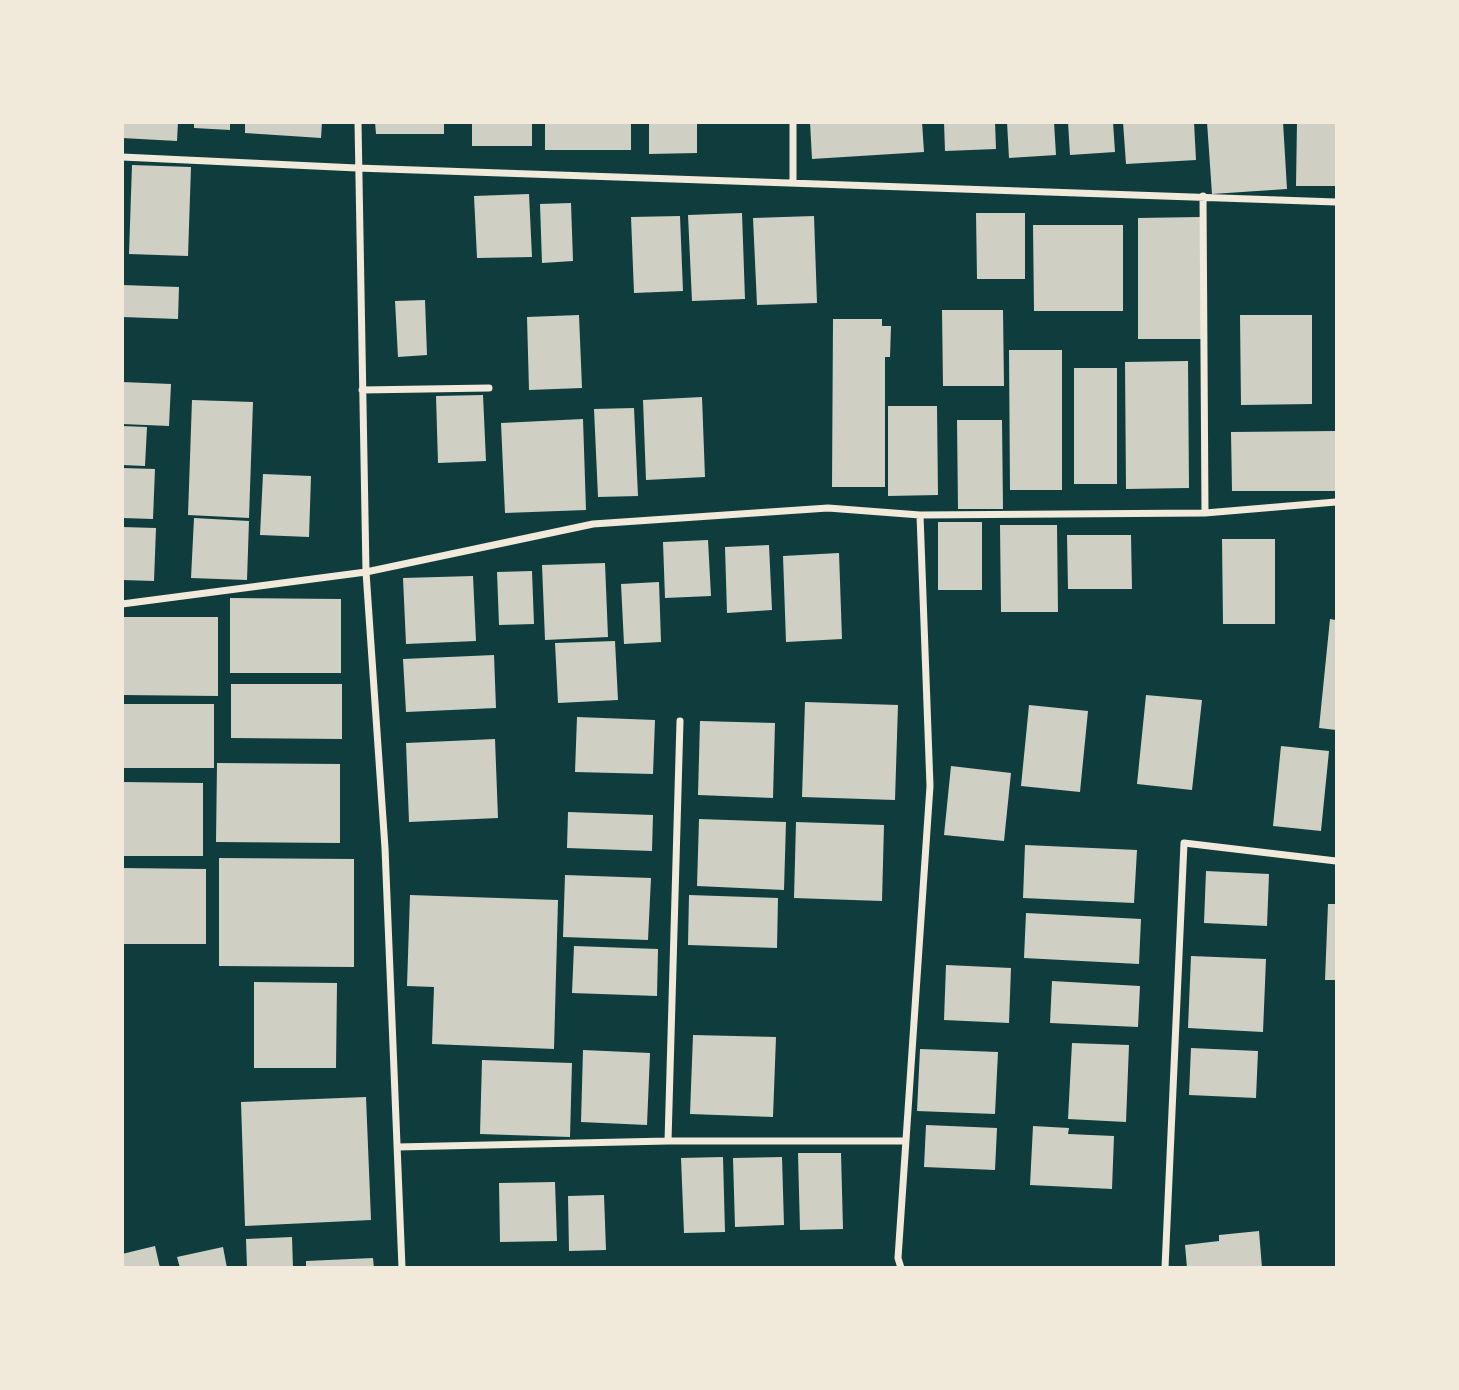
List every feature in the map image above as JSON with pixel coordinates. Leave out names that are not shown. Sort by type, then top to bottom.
[{"type":"street","points":[[358,122],[366,572],[385,848],[402,1268]]},
{"type":"street","points":[[793,122],[793,183]]},
{"type":"street","points":[[122,157],[357,168],[1336,202]]},
{"type":"street","points":[[1203,196],[1205,513]]},
{"type":"street","points":[[362,390],[489,388]]},
{"type":"street","points":[[122,604],[366,572],[593,524],[828,508],[920,515],[1205,513],[1336,502]]},
{"type":"street","points":[[901,1268],[898,1258],[905,1141],[930,786],[920,515]]},
{"type":"street","points":[[668,1141],[680,722]]},
{"type":"street","points":[[1165,1268],[1184,843],[1336,861]]},
{"type":"street","points":[[397,1147],[668,1141],[905,1141]]},
{"type":"building","points":[[122,122],[178,122],[177,141],[122,138]]},
{"type":"building","points":[[194,122],[230,122],[230,130],[194,128]]},
{"type":"building","points":[[245,122],[322,122],[321,138],[245,133]]},
{"type":"building","points":[[375,122],[444,122],[444,134],[376,134]]},
{"type":"building","points":[[472,122],[532,122],[532,146],[472,146]]},
{"type":"building","points":[[545,122],[631,122],[631,150],[545,150]]},
{"type":"building","points":[[649,122],[697,122],[697,153],[649,154]]},
{"type":"building","points":[[810,122],[922,122],[924,152],[812,159]]},
{"type":"building","points":[[944,122],[995,122],[996,149],[945,151]]},
{"type":"building","points":[[1007,122],[1054,122],[1056,155],[1009,158]]},
{"type":"building","points":[[1068,122],[1113,122],[1115,152],[1070,155]]},
{"type":"building","points":[[1123,122],[1194,122],[1196,160],[1126,164]]},
{"type":"building","points":[[1207,122],[1283,122],[1287,189],[1212,194]]},
{"type":"building","points":[[1297,122],[1336,122],[1336,186],[1296,186]]},
{"type":"building","points":[[132,165],[191,167],[188,256],[129,254]]},
{"type":"building","points":[[529,194],[532,257],[477,258],[474,196]]},
{"type":"building","points":[[571,203],[573,261],[542,263],[540,204]]},
{"type":"building","points":[[742,213],[745,299],[692,301],[688,215]]},
{"type":"building","points":[[976,213],[1025,213],[1025,279],[977,279]]},
{"type":"building","points":[[680,216],[683,291],[634,293],[631,217]]},
{"type":"building","points":[[814,216],[817,303],[757,305],[753,218]]},
{"type":"building","points":[[1201,217],[1202,339],[1138,339],[1138,218]]},
{"type":"building","points":[[1033,225],[1123,225],[1123,311],[1034,311]]},
{"type":"building","points":[[122,285],[179,287],[178,319],[122,317]]},
{"type":"building","points":[[425,300],[427,355],[398,357],[395,301]]},
{"type":"building","points":[[942,310],[1003,310],[1004,386],[943,386]]},
{"type":"building","points":[[579,315],[582,388],[529,390],[527,317]]},
{"type":"building","points":[[1240,315],[1312,315],[1312,404],[1241,405]]},
{"type":"building","points":[[833,319],[882,319],[882,326],[891,326],[890,357],[885,357],[885,487],[832,487]]},
{"type":"building","points":[[1009,350],[1062,350],[1062,490],[1010,490]]},
{"type":"building","points":[[1188,361],[1189,488],[1126,489],[1125,362]]},
{"type":"building","points":[[1074,368],[1117,368],[1117,484],[1074,484]]},
{"type":"building","points":[[122,382],[171,384],[169,426],[122,424]]},
{"type":"building","points":[[483,395],[486,461],[438,463],[436,396]]},
{"type":"building","points":[[702,397],[705,477],[646,480],[643,400]]},
{"type":"building","points":[[192,400],[253,402],[249,518],[188,515]]},
{"type":"building","points":[[888,406],[937,406],[938,495],[888,496]]},
{"type":"building","points":[[634,408],[638,496],[598,497],[594,409]]},
{"type":"building","points":[[583,419],[586,510],[505,513],[501,423]]},
{"type":"building","points":[[957,420],[1002,420],[1003,509],[958,509]]},
{"type":"building","points":[[122,426],[147,427],[145,466],[122,465]]},
{"type":"building","points":[[1336,431],[1336,491],[1232,491],[1231,432]]},
{"type":"building","points":[[122,468],[155,469],[153,519],[122,518]]},
{"type":"building","points":[[263,474],[311,476],[309,537],[260,535]]},
{"type":"building","points":[[194,518],[249,521],[247,580],[191,578]]},
{"type":"building","points":[[938,522],[982,522],[982,590],[938,590]]},
{"type":"building","points":[[1000,525],[1057,525],[1058,612],[1001,612]]},
{"type":"building","points":[[122,527],[156,528],[154,581],[122,580]]},
{"type":"building","points":[[1067,535],[1131,535],[1132,589],[1068,589]]},
{"type":"building","points":[[1222,539],[1275,539],[1275,624],[1223,624]]},
{"type":"building","points":[[708,540],[711,596],[665,598],[663,542]]},
{"type":"building","points":[[769,545],[772,610],[727,613],[725,547]]},
{"type":"building","points":[[839,553],[842,639],[786,642],[783,556]]},
{"type":"building","points":[[605,563],[608,637],[545,640],[542,565]]},
{"type":"building","points":[[532,571],[534,624],[499,625],[497,572]]},
{"type":"building","points":[[473,576],[476,641],[406,644],[403,578]]},
{"type":"building","points":[[659,582],[661,642],[624,644],[621,584]]},
{"type":"building","points":[[230,598],[341,599],[341,673],[230,673]]},
{"type":"building","points":[[122,617],[218,617],[218,696],[122,695]]},
{"type":"building","points":[[1330,619],[1336,620],[1336,730],[1319,728]]},
{"type":"building","points":[[615,641],[618,700],[558,703],[555,643]]},
{"type":"building","points":[[494,655],[496,708],[406,712],[403,659]]},
{"type":"building","points":[[231,684],[342,684],[342,739],[231,738]]},
{"type":"building","points":[[1146,695],[1202,700],[1192,790],[1137,784]]},
{"type":"building","points":[[805,702],[898,705],[895,800],[802,797]]},
{"type":"building","points":[[122,704],[214,704],[214,768],[122,768]]},
{"type":"building","points":[[1029,705],[1088,711],[1080,792],[1021,786]]},
{"type":"building","points":[[577,717],[655,720],[653,774],[575,772]]},
{"type":"building","points":[[700,721],[775,723],[773,798],[698,795]]},
{"type":"building","points":[[495,739],[498,818],[409,822],[406,743]]},
{"type":"building","points":[[1281,746],[1329,751],[1321,831],[1273,826]]},
{"type":"building","points":[[217,763],[340,764],[340,843],[216,842]]},
{"type":"building","points":[[951,766],[1011,773],[1004,841],[944,835]]},
{"type":"building","points":[[122,782],[203,783],[203,856],[122,856]]},
{"type":"building","points":[[568,812],[653,815],[652,851],[567,848]]},
{"type":"building","points":[[699,819],[786,822],[784,890],[697,886]]},
{"type":"building","points":[[796,822],[884,825],[882,901],[794,898]]},
{"type":"building","points":[[1025,845],[1137,850],[1134,903],[1023,898]]},
{"type":"building","points":[[219,858],[354,859],[354,967],[219,966]]},
{"type":"building","points":[[122,868],[206,869],[206,944],[122,944]]},
{"type":"building","points":[[1206,871],[1269,874],[1267,926],[1204,923]]},
{"type":"building","points":[[565,875],[651,878],[648,940],[563,937]]},
{"type":"building","points":[[410,895],[558,900],[554,1049],[432,1044],[434,987],[407,986]]},
{"type":"building","points":[[689,895],[778,898],[777,948],[688,945]]},
{"type":"building","points":[[1328,904],[1336,904],[1336,980],[1325,980]]},
{"type":"building","points":[[1026,913],[1141,919],[1139,964],[1024,958]]},
{"type":"building","points":[[574,946],[658,949],[657,996],[572,993]]},
{"type":"building","points":[[1191,956],[1266,959],[1263,1032],[1188,1028]]},
{"type":"building","points":[[946,965],[1011,968],[1009,1023],[944,1020]]},
{"type":"building","points":[[1052,981],[1140,986],[1138,1027],[1050,1023]]},
{"type":"building","points":[[254,982],[337,983],[336,1068],[254,1068]]},
{"type":"building","points":[[693,1035],[776,1037],[773,1117],[690,1114]]},
{"type":"building","points":[[1072,1043],[1129,1045],[1126,1122],[1068,1119]]},
{"type":"building","points":[[1191,1048],[1258,1051],[1256,1098],[1189,1095]]},
{"type":"building","points":[[920,1049],[998,1052],[995,1114],[917,1111]]},
{"type":"building","points":[[583,1050],[650,1053],[647,1125],[581,1122]]},
{"type":"building","points":[[482,1060],[572,1063],[570,1137],[480,1134]]},
{"type":"building","points":[[366,1097],[371,1220],[245,1226],[241,1102]]},
{"type":"building","points":[[926,1125],[997,1128],[995,1170],[924,1167]]},
{"type":"building","points":[[1033,1126],[1069,1128],[1068,1134],[1114,1136],[1112,1189],[1030,1185]]},
{"type":"building","points":[[798,1153],[841,1153],[843,1229],[800,1230]]},
{"type":"building","points":[[723,1157],[725,1232],[684,1233],[681,1158]]},
{"type":"building","points":[[782,1157],[784,1225],[735,1227],[733,1158]]},
{"type":"building","points":[[555,1182],[557,1241],[500,1242],[499,1183]]},
{"type":"building","points":[[604,1195],[606,1250],[569,1251],[568,1196]]},
{"type":"building","points":[[1259,1231],[1262,1268],[1187,1268],[1185,1245],[1219,1241],[1219,1235]]},
{"type":"building","points":[[292,1237],[293,1268],[247,1268],[246,1239]]},
{"type":"building","points":[[155,1246],[160,1268],[122,1268],[122,1254]]},
{"type":"building","points":[[223,1247],[227,1268],[180,1268],[177,1257]]},
{"type":"building","points":[[373,1258],[374,1268],[306,1268],[306,1261]]}]
